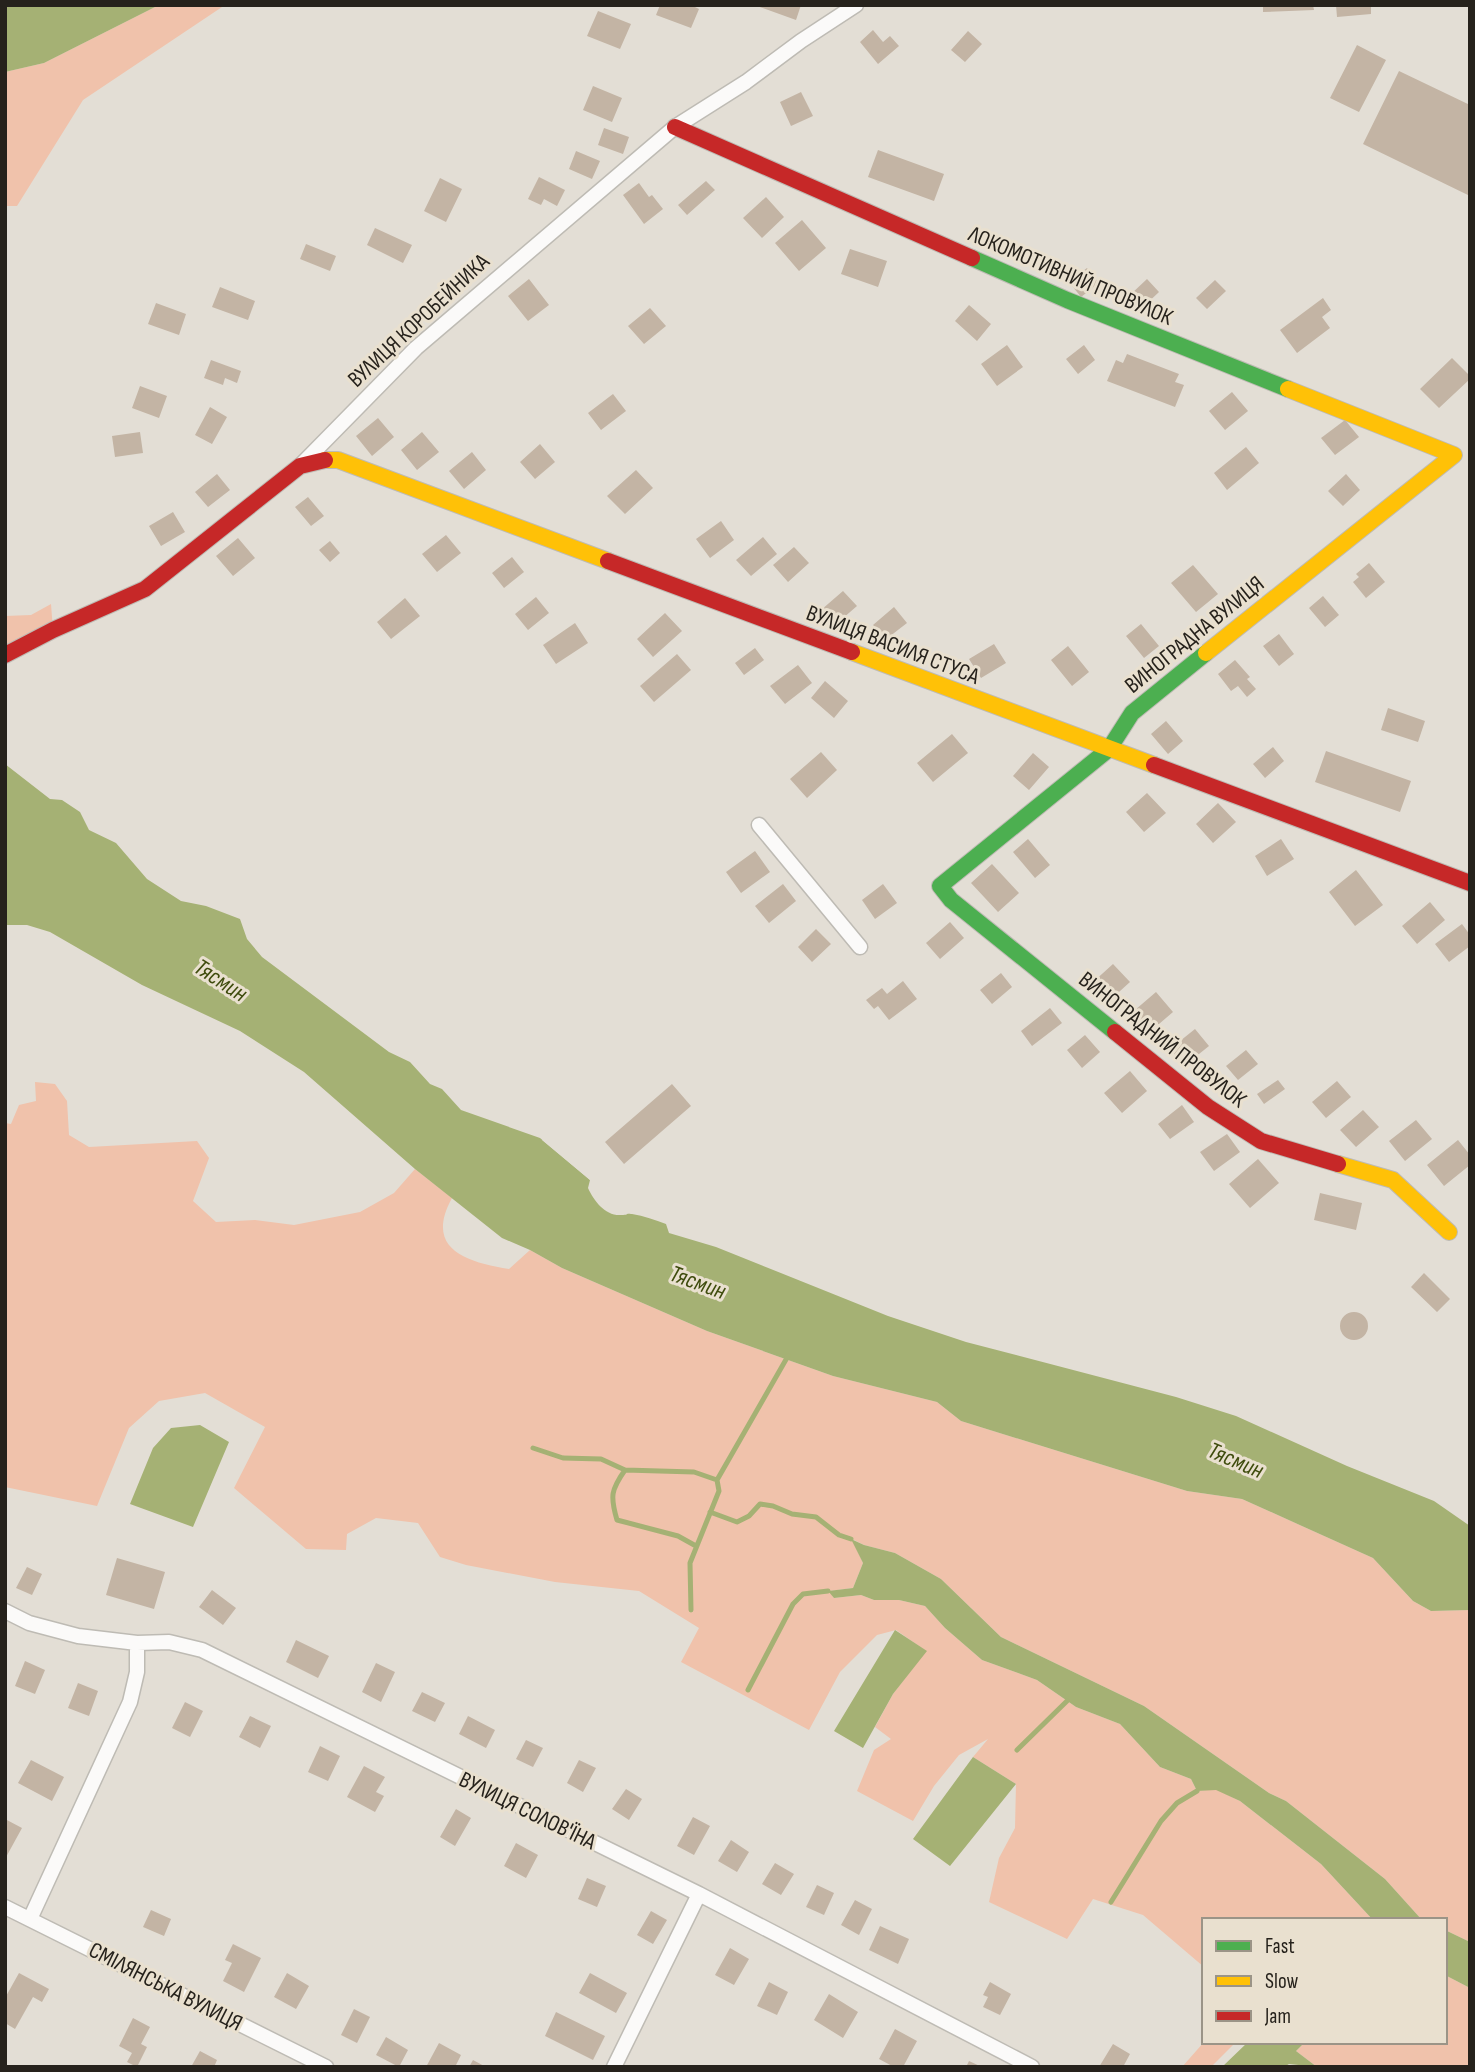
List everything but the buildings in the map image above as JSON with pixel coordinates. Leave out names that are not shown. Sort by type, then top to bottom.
[{"type":"street","name":"ВУЛИЦЯ КОРОБЕЙНИКА","points":[[5,655],[53,630],[145,589],[300,467],[416,348],[675,127],[747,82],[801,41],[856,5]]},
{"type":"street","name":"ЛОКОМОТИВНИЙ ПРОВУЛОК","points":[[675,127],[1067,300],[1454,455]]},
{"type":"street","name":"ВИНОГРАДНА ВУЛИЦЯ","points":[[940,886],[1109,749],[1132,713],[1454,455]]},
{"type":"street","name":"ВУЛИЦЯ ВАСИЛЯ СТУСА","points":[[300,467],[323,460],[338,460],[1470,883]]},
{"type":"street","points":[[759,825],[860,947]]},
{"type":"street","name":"ВИНОГРАДНИЙ ПРОВУЛОК","points":[[940,886],[951,900],[1208,1107],[1261,1141],[1393,1180],[1449,1233]]},
{"type":"street","name":"ВУЛИЦЯ СОЛОВ'ЇНА","points":[[5,1611],[29,1623],[78,1636],[137,1643],[169,1642],[202,1650],[699,1894],[1032,2067]]},
{"type":"street","points":[[30,1919],[130,1702],[137,1672],[137,1643]]},
{"type":"street","points":[[614,2067],[699,1894]]},
{"type":"street","name":"СМІЛЯНСЬКА ВУЛИЦЯ","points":[[5,1907],[325,2067]]},
{"type":"shaded area","points":[[159,5],[225,5],[83,100],[17,206],[5,206],[5,72],[44,63]]},
{"type":"shaded area","points":[[51,604],[53,630],[5,655],[5,616],[31,615]]},
{"type":"shaded area","points":[[35,1082],[55,1084],[67,1101],[69,1135],[89,1147],[197,1141],[209,1158],[193,1201],[216,1222],[255,1220],[294,1225],[360,1212],[394,1193],[415,1169],[452,1198],[445,1215],[443,1230],[446,1241],[465,1257],[509,1269],[530,1250],[562,1268],[707,1331],[833,1376],[937,1402],[961,1421],[1187,1491],[1242,1499],[1373,1558],[1413,1601],[1431,1611],[1470,1610],[1470,1942],[1447,1931],[1447,1918],[1420,1918],[1385,1879],[1286,1801],[1269,1793],[1144,1706],[1001,1637],[941,1579],[895,1553],[852,1539],[863,1563],[853,1588],[829,1591],[834,1598],[861,1595],[874,1600],[899,1600],[925,1606],[945,1628],[982,1660],[1037,1680],[1076,1707],[1120,1724],[1160,1767],[1191,1779],[1197,1791],[1216,1789],[1240,1801],[1321,1864],[1371,1918],[1202,1918],[1202,1965],[1143,1915],[1093,1899],[1067,1939],[989,1902],[999,1858],[1015,1828],[1016,1784],[973,1757],[988,1739],[959,1755],[934,1786],[913,1821],[857,1791],[874,1750],[891,1739],[875,1727],[893,1694],[926,1651],[896,1630],[877,1635],[840,1672],[809,1730],[681,1662],[699,1628],[639,1591],[555,1582],[466,1565],[440,1557],[418,1523],[376,1518],[347,1534],[346,1550],[306,1549],[234,1488],[265,1427],[205,1393],[159,1401],[129,1428],[97,1506],[5,1487],[5,1123],[11,1124],[19,1105],[36,1101]]},
{"type":"shaded area","points":[[1447,1976],[1470,1988],[1470,2067],[1317,2067],[1296,2051],[1303,2044],[1447,2044]]},
{"type":"shaded area","points":[[1202,2044],[1234,2044],[1211,2067],[1182,2067]]},
{"type":"water","points":[[5,5],[159,5],[44,63],[5,72]]},
{"type":"water","name":"Тясмин","points":[[5,764],[50,799],[62,800],[80,812],[89,830],[116,843],[147,879],[181,901],[206,906],[240,919],[247,939],[262,957],[389,1052],[410,1062],[430,1084],[442,1089],[461,1110],[540,1138],[590,1180],[588,1188],[597,1203],[610,1213],[636,1215],[666,1224],[669,1233],[716,1247],[888,1316],[966,1342],[1176,1397],[1236,1416],[1347,1466],[1434,1501],[1470,1526],[1470,1610],[1431,1611],[1413,1601],[1373,1558],[1242,1499],[1187,1491],[961,1421],[937,1402],[833,1376],[707,1331],[562,1268],[502,1238],[415,1169],[304,1072],[240,1031],[142,985],[50,932],[27,925],[5,925]]},
{"type":"water","points":[[200,1425],[229,1442],[193,1527],[130,1504],[153,1448],[171,1428]]},
{"type":"water","points":[[851,1539],[895,1553],[941,1579],[1001,1637],[1144,1706],[1269,1793],[1286,1801],[1385,1879],[1420,1918],[1371,1918],[1321,1864],[1240,1801],[1216,1790],[1197,1791],[1191,1779],[1160,1767],[1120,1724],[1076,1707],[1037,1680],[982,1660],[945,1628],[925,1606],[899,1600],[874,1600],[861,1595],[834,1598],[828,1591],[853,1588],[863,1563]]},
{"type":"water","points":[[895,1630],[927,1651],[893,1694],[863,1748],[834,1731]]},
{"type":"water","points":[[973,1757],[1016,1784],[950,1866],[913,1839]]},
{"type":"water","points":[[1447,1931],[1470,1942],[1470,1988],[1447,1976]]},
{"type":"water","points":[[1246,2044],[1303,2044],[1296,2051],[1317,2067],[1289,2064],[1284,2067],[1222,2067]]},
{"type":"pier","points":[[545,1137],[593,1178],[590,1180],[542,1140]]},
{"type":"waterway","points":[[691,1610],[690,1563],[719,1491],[717,1480],[788,1356]]},
{"type":"waterway","points":[[533,1448],[563,1458],[601,1459],[625,1470]]},
{"type":"waterway","points":[[696,1546],[678,1536],[617,1520],[613,1505],[614,1488],[625,1470],[694,1472],[717,1480]]},
{"type":"waterway","points":[[710,1512],[737,1522],[749,1516],[760,1504],[773,1506],[792,1514],[816,1517],[839,1535],[851,1539]]},
{"type":"waterway","points":[[748,1690],[793,1604],[803,1594],[828,1591]]},
{"type":"waterway","points":[[1017,1750],[1067,1701]]},
{"type":"waterway","points":[[1111,1902],[1161,1821],[1177,1803],[1197,1791]]},
{"type":"traffic: fast","points":[[972,258],[1067,300],[1288,389]]},
{"type":"traffic: fast","points":[[1115,1032],[951,900],[940,886],[1109,749],[1132,713],[1206,653]]},
{"type":"traffic: slow","points":[[1206,653],[1454,455],[1288,389]]},
{"type":"traffic: slow","points":[[325,460],[338,460],[608,561]]},
{"type":"traffic: slow","points":[[852,652],[1154,765]]},
{"type":"traffic: slow","points":[[1338,1164],[1393,1180],[1449,1232]]},
{"type":"traffic: jam","points":[[675,127],[972,258]]},
{"type":"traffic: jam","points":[[5,655],[53,630],[145,589],[300,466],[325,460]]},
{"type":"traffic: jam","points":[[608,561],[852,652]]},
{"type":"traffic: jam","points":[[1154,765],[1470,883]]},
{"type":"traffic: jam","points":[[1115,1032],[1208,1107],[1261,1141],[1338,1164]]}]
